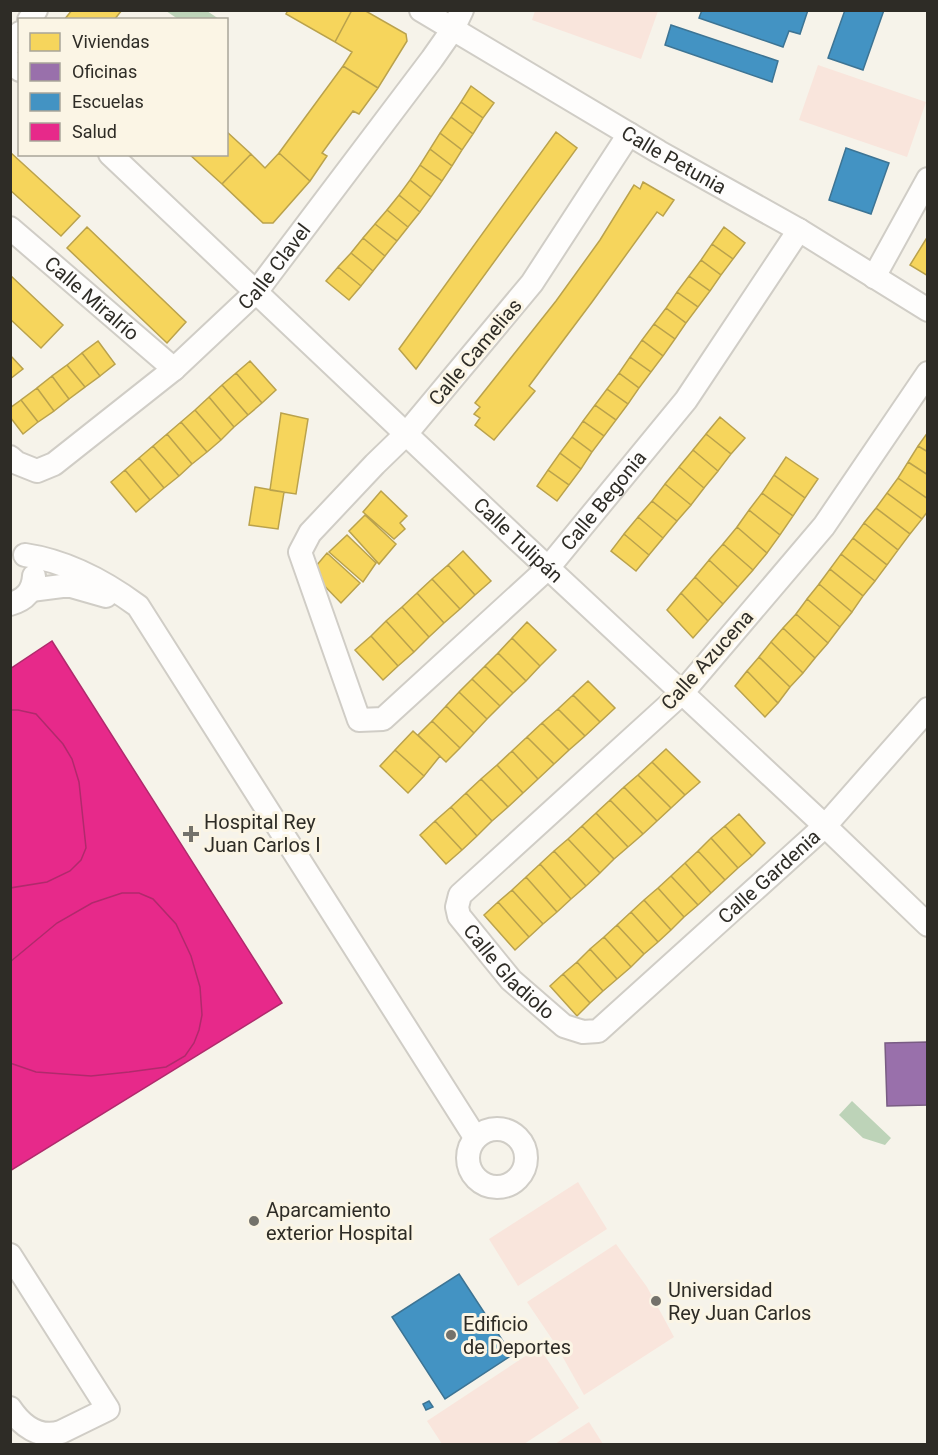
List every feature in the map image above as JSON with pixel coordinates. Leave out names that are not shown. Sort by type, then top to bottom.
[{"type":"street","name":"Calle Petunia","points":[[422,10],[457,20],[629,134],[799,230],[927,310]]},
{"type":"street","name":"Calle Clavel","points":[[10,457],[17,463],[37,471],[54,464],[174,369],[256,292],[432,60],[457,20]]},
{"type":"street","name":"Calle Camelias","points":[[359,720],[300,552],[310,533],[406,434],[532,283],[629,134]]},
{"type":"street","name":"Calle Tulipán","points":[[112,156],[825,826],[927,925]]},
{"type":"street","points":[[874,277],[927,179]]},
{"type":"street","name":"Calle Miralrío","points":[[10,228],[174,369]]},
{"type":"street","name":"Calle Begonia","points":[[359,720],[383,719],[548,568],[686,400],[799,230]]},
{"type":"street","name":"Calle Azucena","points":[[459,916],[457,907],[460,895],[682,693],[824,526],[927,373]]},
{"type":"street","points":[[10,604],[22,599],[31,590],[34,578],[29,560],[18,553]]},
{"type":"street","points":[[18,553],[44,558],[72,569],[113,588],[138,606],[475,1137]]},
{"type":"street","points":[[31,590],[71,586],[138,606]]},
{"type":"street","name":"Calle Gardenia","points":[[598,1031],[825,826],[927,709]]},
{"type":"street","name":"Calle Gladiolo","points":[[459,916],[511,980],[564,1026],[583,1032],[598,1031]]},
{"type":"street","points":[[10,1255],[108,1409],[61,1432],[43,1434],[24,1425],[10,1408]]},
{"type":"shaded area","points":[[535,10],[658,11],[641,59],[532,20]]},
{"type":"shaded area","points":[[166,11],[207,11],[218,18],[176,18]]},
{"type":"shaded area","points":[[818,65],[926,102],[907,157],[799,120]]},
{"type":"shaded area","points":[[852,1101],[891,1138],[885,1145],[863,1138],[839,1115]]},
{"type":"shaded area","points":[[578,1182],[607,1229],[518,1286],[489,1239]]},
{"type":"shaded area","points":[[616,1244],[647,1287],[674,1337],[584,1395],[556,1345],[527,1302]]},
{"type":"shaded area","points":[[539,1347],[579,1408],[524,1444],[442,1444],[427,1421]]},
{"type":"shaded area","points":[[589,1422],[603,1444],[555,1444]]},
{"type":"building: Viviendas","points":[[72,10],[122,10],[116,18],[66,18]]},
{"type":"building: Viviendas","points":[[288,10],[352,10],[335,42],[286,14]]},
{"type":"building: Viviendas","points":[[352,10],[364,10],[406,34],[407,41],[378,88],[343,66],[352,52],[335,42]]},
{"type":"building: Viviendas","points":[[343,66],[378,88],[359,114],[353,111],[330,142],[322,153],[327,156],[310,181],[279,153]]},
{"type":"building: Viviendas","points":[[471,86],[494,103],[483,118],[461,102]]},
{"type":"building: Viviendas","points":[[461,102],[483,118],[473,134],[451,117]]},
{"type":"building: Viviendas","points":[[451,117],[473,134],[462,150],[440,133]]},
{"type":"building: Viviendas","points":[[556,132],[577,148],[416,369],[399,349]]},
{"type":"building: Viviendas","points":[[228,133],[251,154],[222,184],[191,156],[228,156]]},
{"type":"building: Viviendas","points":[[440,133],[462,150],[452,166],[430,149]]},
{"type":"building: Viviendas","points":[[430,149],[452,166],[442,181],[420,165]]},
{"type":"building: Viviendas","points":[[10,152],[80,216],[61,236],[10,190]]},
{"type":"building: Viviendas","points":[[279,153],[310,181],[273,223],[263,223],[222,184],[251,154],[265,168]]},
{"type":"building: Viviendas","points":[[420,165],[442,181],[431,197],[410,180]]},
{"type":"building: Viviendas","points":[[410,180],[431,197],[420,212],[399,195]]},
{"type":"building: Viviendas","points":[[643,182],[674,200],[663,216],[657,212],[529,386],[535,391],[494,440],[475,425],[480,418],[474,414],[480,407],[475,403],[556,301],[600,240],[634,185],[640,189]]},
{"type":"building: Viviendas","points":[[399,195],[420,212],[408,227],[387,210]]},
{"type":"building: Viviendas","points":[[387,210],[408,227],[397,241],[375,224]]},
{"type":"building: Viviendas","points":[[375,224],[397,241],[385,256],[363,238]]},
{"type":"building: Viviendas","points":[[87,227],[186,322],[167,343],[67,248]]},
{"type":"building: Viviendas","points":[[724,227],[745,243],[733,259],[712,244]]},
{"type":"building: Viviendas","points":[[928,236],[928,276],[910,265]]},
{"type":"building: Viviendas","points":[[363,238],[385,256],[373,271],[351,253]]},
{"type":"building: Viviendas","points":[[712,244],[733,259],[721,275],[701,260]]},
{"type":"building: Viviendas","points":[[351,253],[373,271],[361,286],[338,267]]},
{"type":"building: Viviendas","points":[[701,260],[721,275],[710,291],[689,276]]},
{"type":"building: Viviendas","points":[[338,267],[361,286],[349,300],[326,281]]},
{"type":"building: Viviendas","points":[[10,275],[63,325],[41,348],[10,319]]},
{"type":"building: Viviendas","points":[[689,276],[710,291],[698,307],[677,292]]},
{"type":"building: Viviendas","points":[[677,292],[698,307],[686,323],[666,308]]},
{"type":"building: Viviendas","points":[[666,308],[686,323],[675,339],[654,324]]},
{"type":"building: Viviendas","points":[[654,324],[675,339],[663,356],[642,340]]},
{"type":"building: Viviendas","points":[[642,340],[663,356],[651,372],[630,357]]},
{"type":"building: Viviendas","points":[[98,341],[115,364],[100,376],[82,353]]},
{"type":"building: Viviendas","points":[[82,353],[100,376],[85,387],[67,365]]},
{"type":"building: Viviendas","points":[[10,355],[23,369],[10,379]]},
{"type":"building: Viviendas","points":[[630,357],[651,372],[639,388],[619,373]]},
{"type":"building: Viviendas","points":[[250,361],[276,390],[262,403],[236,373]]},
{"type":"building: Viviendas","points":[[67,365],[85,387],[69,399],[52,376]]},
{"type":"building: Viviendas","points":[[236,373],[262,403],[248,415],[222,385]]},
{"type":"building: Viviendas","points":[[619,373],[639,388],[628,404],[607,389]]},
{"type":"building: Viviendas","points":[[52,376],[69,399],[54,411],[37,388]]},
{"type":"building: Viviendas","points":[[222,385],[248,415],[234,427],[209,397]]},
{"type":"building: Viviendas","points":[[37,388],[54,411],[38,422],[21,400]]},
{"type":"building: Viviendas","points":[[607,389],[628,404],[616,420],[595,405]]},
{"type":"building: Viviendas","points":[[209,397],[234,427],[221,440],[195,410]]},
{"type":"building: Viviendas","points":[[21,400],[38,422],[23,434],[10,417],[10,408]]},
{"type":"building: Viviendas","points":[[595,405],[616,420],[604,436],[583,421]]},
{"type":"building: Viviendas","points":[[195,410],[221,440],[207,452],[181,422]]},
{"type":"building: Viviendas","points":[[281,413],[308,419],[296,494],[270,490]]},
{"type":"building: Viviendas","points":[[720,417],[745,438],[731,454],[706,434]]},
{"type":"building: Viviendas","points":[[583,421],[604,436],[592,452],[572,437]]},
{"type":"building: Viviendas","points":[[181,422],[207,452],[192,464],[167,434]]},
{"type":"building: Viviendas","points":[[928,432],[928,452],[918,446]]},
{"type":"building: Viviendas","points":[[167,434],[192,464],[179,476],[153,446]]},
{"type":"building: Viviendas","points":[[706,434],[731,454],[718,471],[693,450]]},
{"type":"building: Viviendas","points":[[572,437],[592,452],[581,469],[560,453]]},
{"type":"building: Viviendas","points":[[153,446],[179,476],[164,488],[139,458]]},
{"type":"building: Viviendas","points":[[918,446],[928,452],[928,475],[908,462]]},
{"type":"building: Viviendas","points":[[693,450],[718,471],[704,488],[679,467]]},
{"type":"building: Viviendas","points":[[560,453],[581,469],[569,485],[548,470]]},
{"type":"building: Viviendas","points":[[786,457],[818,479],[805,498],[774,475]]},
{"type":"building: Viviendas","points":[[139,458],[164,488],[150,500],[125,470]]},
{"type":"building: Viviendas","points":[[908,462],[928,475],[928,499],[898,478]]},
{"type":"building: Viviendas","points":[[679,467],[704,488],[691,505],[665,484]]},
{"type":"building: Viviendas","points":[[125,470],[150,500],[136,512],[111,482]]},
{"type":"building: Viviendas","points":[[548,470],[569,485],[557,501],[537,486]]},
{"type":"building: Viviendas","points":[[774,475],[805,498],[793,516],[762,493]]},
{"type":"building: Viviendas","points":[[898,478],[928,499],[928,511],[922,519],[887,493]]},
{"type":"building: Viviendas","points":[[665,484],[691,505],[677,521],[652,501]]},
{"type":"building: Viviendas","points":[[255,487],[284,492],[278,529],[249,525]]},
{"type":"building: Viviendas","points":[[381,491],[407,516],[400,523],[405,529],[394,539],[363,512]]},
{"type":"building: Viviendas","points":[[762,493],[793,516],[780,535],[749,510]]},
{"type":"building: Viviendas","points":[[887,493],[922,519],[910,534],[876,508]]},
{"type":"building: Viviendas","points":[[652,501],[677,521],[663,538],[638,517]]},
{"type":"building: Viviendas","points":[[876,508],[910,534],[898,550],[864,523]]},
{"type":"building: Viviendas","points":[[749,510],[780,535],[767,553],[737,527]]},
{"type":"building: Viviendas","points":[[365,515],[396,544],[379,564],[349,531]]},
{"type":"building: Viviendas","points":[[638,517],[663,538],[649,555],[624,534]]},
{"type":"building: Viviendas","points":[[864,523],[898,550],[887,565],[853,538]]},
{"type":"building: Viviendas","points":[[737,527],[767,553],[753,570],[723,544]]},
{"type":"building: Viviendas","points":[[624,534],[649,555],[636,571],[611,551]]},
{"type":"building: Viviendas","points":[[347,535],[376,563],[363,582],[329,552]]},
{"type":"building: Viviendas","points":[[853,538],[887,565],[875,581],[841,554]]},
{"type":"building: Viviendas","points":[[723,544],[753,570],[738,587],[709,560]]},
{"type":"building: Viviendas","points":[[463,551],[491,581],[475,595],[448,565]]},
{"type":"building: Viviendas","points":[[327,553],[360,583],[341,603],[311,572]]},
{"type":"building: Viviendas","points":[[841,554],[875,581],[863,596],[830,569]]},
{"type":"building: Viviendas","points":[[709,560],[738,587],[723,604],[695,577]]},
{"type":"building: Viviendas","points":[[448,565],[475,595],[460,609],[432,579]]},
{"type":"building: Viviendas","points":[[830,569],[863,596],[852,612],[819,584]]},
{"type":"building: Viviendas","points":[[695,577],[723,604],[708,621],[681,593]]},
{"type":"building: Viviendas","points":[[432,579],[460,609],[444,623],[417,593]]},
{"type":"building: Viviendas","points":[[819,584],[852,612],[840,627],[807,599]]},
{"type":"building: Viviendas","points":[[417,593],[444,623],[429,637],[402,607]]},
{"type":"building: Viviendas","points":[[681,593],[708,621],[693,638],[667,610]]},
{"type":"building: Viviendas","points":[[807,599],[840,627],[828,643],[796,614]]},
{"type":"building: Viviendas","points":[[402,607],[429,637],[414,652],[386,621]]},
{"type":"building: Viviendas","points":[[796,614],[828,643],[815,658],[783,628]]},
{"type":"building: Viviendas","points":[[386,621],[414,652],[398,666],[371,636]]},
{"type":"building: Viviendas","points":[[527,622],[556,650],[540,666],[512,638]]},
{"type":"building: Viviendas","points":[[783,628],[815,658],[803,673],[771,642]]},
{"type":"building: Viviendas","points":[[371,636],[398,666],[383,680],[355,650]]},
{"type":"building: Viviendas","points":[[512,638],[540,666],[526,681],[498,653]]},
{"type":"building: Viviendas","points":[[771,642],[803,673],[790,687],[759,657]]},
{"type":"building: Viviendas","points":[[498,653],[526,681],[513,693],[485,666]]},
{"type":"building: Viviendas","points":[[759,657],[790,687],[778,703],[747,671]]},
{"type":"building: Viviendas","points":[[485,666],[513,693],[500,706],[472,679]]},
{"type":"building: Viviendas","points":[[747,671],[778,703],[765,717],[735,686]]},
{"type":"building: Viviendas","points":[[472,679],[500,706],[487,719],[459,692]]},
{"type":"building: Viviendas","points":[[588,681],[615,708],[600,722],[573,695]]},
{"type":"building: Viviendas","points":[[459,692],[487,719],[474,733],[446,706]]},
{"type":"building: Viviendas","points":[[573,695],[600,722],[585,736],[558,709]]},
{"type":"building: Viviendas","points":[[446,706],[474,733],[460,748],[432,721]]},
{"type":"building: Viviendas","points":[[558,709],[585,736],[569,750],[542,723]]},
{"type":"building: Viviendas","points":[[432,721],[460,748],[446,762],[418,735]]},
{"type":"building: Viviendas","points":[[542,723],[569,750],[554,764],[527,737]]},
{"type":"building: Viviendas","points":[[413,731],[440,756],[424,776],[395,750]]},
{"type":"building: Viviendas","points":[[527,737],[554,764],[538,779],[512,751]]},
{"type":"building: Viviendas","points":[[666,749],[700,782],[685,795],[652,762]]},
{"type":"building: Viviendas","points":[[395,750],[424,776],[408,793],[380,766]]},
{"type":"building: Viviendas","points":[[512,751],[538,779],[523,793],[497,765]]},
{"type":"building: Viviendas","points":[[652,762],[685,795],[671,808],[638,775]]},
{"type":"building: Viviendas","points":[[497,765],[523,793],[508,807],[481,779]]},
{"type":"building: Viviendas","points":[[638,775],[671,808],[657,821],[624,787]]},
{"type":"building: Viviendas","points":[[481,779],[508,807],[492,821],[466,793]]},
{"type":"building: Viviendas","points":[[624,787],[657,821],[643,834],[610,800]]},
{"type":"building: Viviendas","points":[[466,793],[492,821],[477,836],[451,807]]},
{"type":"building: Viviendas","points":[[610,800],[643,834],[628,847],[596,813]]},
{"type":"building: Viviendas","points":[[451,807],[477,836],[462,850],[435,821]]},
{"type":"building: Viviendas","points":[[596,813],[628,847],[614,859],[582,826]]},
{"type":"building: Viviendas","points":[[739,814],[765,843],[752,856],[725,826]]},
{"type":"building: Viviendas","points":[[435,821],[462,850],[446,864],[420,835]]},
{"type":"building: Viviendas","points":[[582,826],[614,859],[600,873],[568,839]]},
{"type":"building: Viviendas","points":[[725,826],[752,856],[738,868],[711,838]]},
{"type":"building: Viviendas","points":[[711,838],[738,868],[725,880],[698,851]]},
{"type":"building: Viviendas","points":[[568,839],[600,873],[586,886],[554,851]]},
{"type":"building: Viviendas","points":[[554,851],[586,886],[571,899],[540,864]]},
{"type":"building: Viviendas","points":[[698,851],[725,880],[711,893],[685,863]]},
{"type":"building: Viviendas","points":[[685,863],[711,893],[698,905],[671,876]]},
{"type":"building: Viviendas","points":[[540,864],[571,899],[557,912],[526,877]]},
{"type":"building: Viviendas","points":[[671,876],[698,905],[684,917],[658,888]]},
{"type":"building: Viviendas","points":[[526,877],[557,912],[543,924],[512,890]]},
{"type":"building: Viviendas","points":[[658,888],[684,917],[671,930],[644,900]]},
{"type":"building: Viviendas","points":[[512,890],[543,924],[529,937],[498,902]]},
{"type":"building: Viviendas","points":[[644,900],[671,930],[658,942],[631,912]]},
{"type":"building: Viviendas","points":[[498,902],[529,937],[515,950],[484,915]]},
{"type":"building: Viviendas","points":[[631,912],[658,942],[644,954],[617,925]]},
{"type":"building: Viviendas","points":[[617,925],[644,954],[631,967],[604,937]]},
{"type":"building: Viviendas","points":[[604,937],[631,967],[617,979],[590,949]]},
{"type":"building: Viviendas","points":[[590,949],[617,979],[603,991],[577,962]]},
{"type":"building: Viviendas","points":[[577,962],[603,991],[590,1003],[563,974]]},
{"type":"building: Viviendas","points":[[563,974],[590,1003],[577,1016],[550,986]]},
{"type":"building: Oficinas","points":[[928,1042],[928,1105],[887,1106],[885,1043]]},
{"type":"building: Escuelas","points":[[702,10],[808,10],[800,34],[789,31],[783,47],[699,18]]},
{"type":"building: Escuelas","points":[[845,10],[884,10],[863,70],[828,58]]},
{"type":"building: Escuelas","points":[[671,25],[778,61],[772,82],[665,45]]},
{"type":"building: Escuelas","points":[[846,148],[889,163],[871,214],[829,200]]},
{"type":"building: Escuelas","name":"Edificio de Deportes","points":[[459,1274],[512,1355],[445,1399],[392,1317]]},
{"type":"building: Escuelas","points":[[429,1401],[433,1407],[426,1410],[423,1404]]},
{"type":"building: Salud","points":[[52,641],[282,1003],[10,1171],[10,1063],[36,1072],[91,1076],[166,1067],[185,1056],[194,1043],[202,1015],[200,987],[191,956],[176,924],[153,899],[139,893],[122,893],[92,903],[57,923],[10,962],[10,888],[47,882],[70,871],[81,860],[86,848],[79,782],[72,759],[63,744],[36,714],[10,710],[10,669]]},
{"type":"building: Salud","points":[[52,641],[282,1003],[10,1171],[10,669]]},
{"type":"building: Salud","points":[[10,710],[36,714],[63,744],[72,759],[79,782],[86,848],[81,860],[70,871],[47,882],[10,888]]},
{"type":"building: Salud","points":[[122,893],[139,893],[153,899],[176,924],[191,956],[200,987],[202,1015],[194,1043],[185,1056],[166,1067],[129,1072],[91,1076],[36,1072],[10,1063],[10,962],[57,923],[92,903]]},
{"type":"place","name":"Hospital Rey Juan Carlos I","points":[[191,834]]},
{"type":"place","name":"Aparcamiento exterior Hospital","points":[[254,1221]]},
{"type":"place","name":"Universidad Rey Juan Carlos","points":[[656,1301]]},
{"type":"place","name":"Edificio de Deportes","points":[[451,1335]]}]
